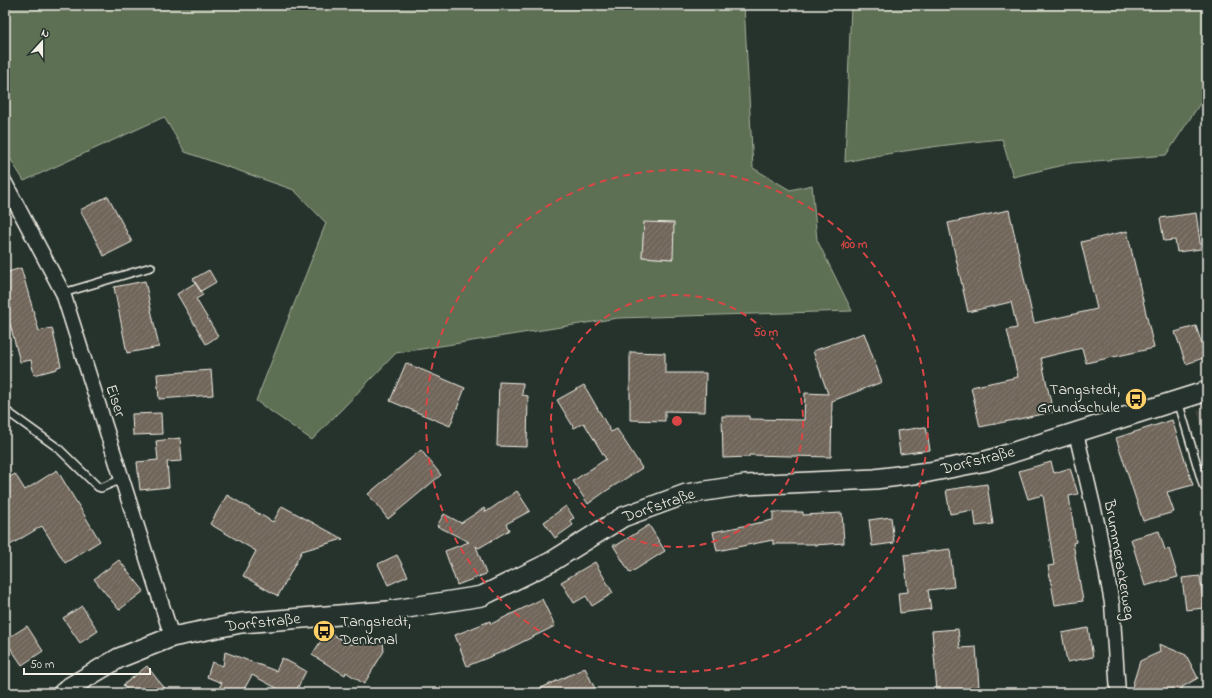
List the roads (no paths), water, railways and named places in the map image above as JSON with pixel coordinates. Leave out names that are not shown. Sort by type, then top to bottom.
[{"type":"main road","name":"Dorfstraße","points":[[69,691],[119,658],[172,637],[241,623],[388,611],[482,596],[551,562],[623,517],[686,494],[745,485],[875,479],[929,472],[986,461],[1207,391]]},
{"type":"street","name":"Eiser","points":[[5,183],[63,293],[172,637]]},
{"type":"street","name":"Brummerackerweg","points":[[1076,433],[1098,527],[1112,603],[1118,693]]},
{"type":"lane","points":[[63,293],[151,267]]},
{"type":"lane","points":[[1178,401],[1203,485],[1207,490]]},
{"type":"lane","points":[[5,410],[58,448],[98,487],[101,488],[122,479]]},
{"type":"place","name":"Tangstedt, Grundschule","points":[[1136,399]]},
{"type":"place","name":"Tangstedt, Denkmal","points":[[324,631]]}]
